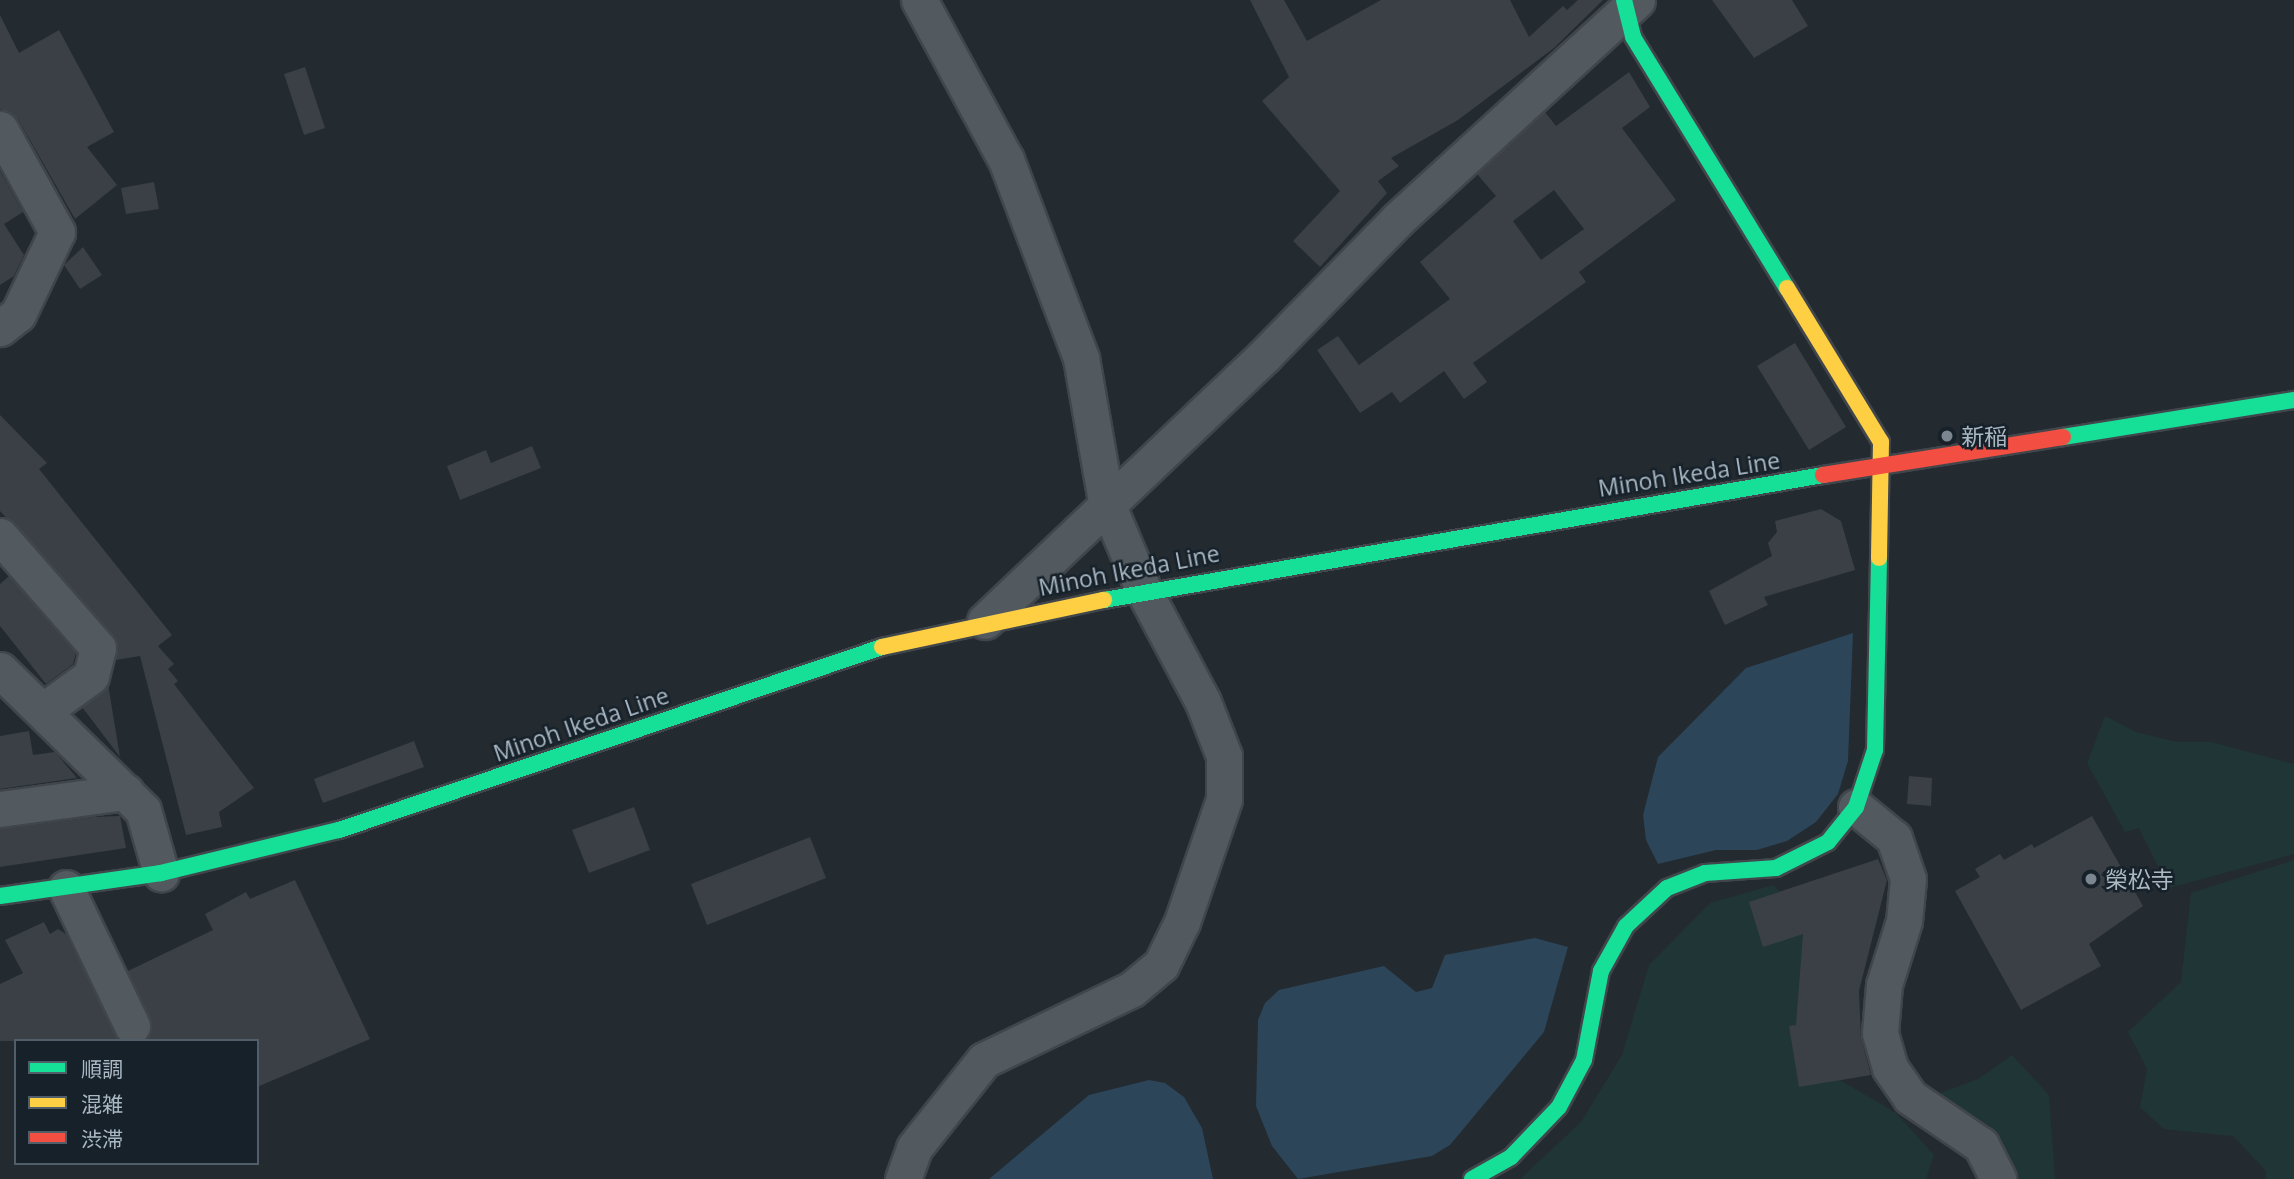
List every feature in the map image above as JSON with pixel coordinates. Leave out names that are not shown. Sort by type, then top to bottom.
[{"type":"main road","points":[[1472,1179],[1511,1157],[1559,1107],[1584,1060],[1601,971],[1626,926],[1667,888],[1705,873],[1776,868],[1828,842],[1856,807],[1875,750],[1881,442],[1865,411],[1633,37],[1630,2]]},
{"type":"main road","name":"Minoh Ikeda Line","points":[[0,896],[161,873],[339,830],[849,656],[985,621],[1143,589],[1882,465],[2294,400]]},
{"type":"street","points":[[903,1179],[914,1148],[984,1060],[1132,989],[1161,965],[1182,922],[1224,799],[1224,756],[1203,702],[1143,589],[1106,501],[1081,358],[1006,160],[922,1]]},
{"type":"street","points":[[985,621],[1106,501],[1630,2]]},
{"type":"street","points":[[0,129],[57,232],[18,314],[0,328]]},
{"type":"street","points":[[0,536],[98,648],[91,676],[43,711]]},
{"type":"street","points":[[0,670],[143,810],[161,873]]},
{"type":"street","points":[[0,809],[126,792]]},
{"type":"street","points":[[1856,807],[1894,838],[1908,879],[1904,921],[1884,985],[1880,1033],[1890,1068],[1910,1097],[1981,1145],[1998,1179]]},
{"type":"street","points":[[66,888],[132,1026]]},
{"type":"green space","points":[[2105,716],[2136,732],[2177,742],[2211,742],[2294,764],[2294,854],[2169,888],[2139,828],[2125,832],[2087,763]]},
{"type":"green space","points":[[2294,860],[2294,1179],[2266,1179],[2266,1171],[2233,1136],[2164,1129],[2140,1107],[2147,1069],[2128,1032],[2181,982],[2191,893]]},
{"type":"green space","points":[[1773,885],[1807,917],[1818,1067],[1896,1113],[1934,1155],[1926,1179],[1520,1179],[1581,1122],[1622,1055],[1649,965],[1710,903]]},
{"type":"green space","points":[[2012,1055],[2049,1095],[2055,1179],[2006,1179],[1935,1095],[1978,1079]]},
{"type":"water","points":[[1853,633],[1848,761],[1838,794],[1816,822],[1787,841],[1757,850],[1716,850],[1658,864],[1646,840],[1643,815],[1658,757],[1746,668]]},
{"type":"water","points":[[1535,938],[1568,947],[1544,1032],[1450,1145],[1432,1156],[1298,1179],[1272,1146],[1256,1106],[1258,1020],[1265,1003],[1279,990],[1384,966],[1416,992],[1432,988],[1445,955]]},
{"type":"water","points":[[1149,1080],[1165,1083],[1184,1097],[1202,1128],[1213,1179],[989,1179],[1089,1095]]},
{"type":"building","points":[[1250,0],[1284,0],[1307,41],[1381,0],[1510,0],[1529,37],[1563,6],[1567,10],[1578,0],[1603,0],[1554,48],[1458,120],[1391,158],[1399,166],[1378,181],[1387,193],[1320,267],[1293,241],[1340,191],[1262,101],[1289,77]]},
{"type":"building","points":[[1712,0],[1792,0],[1808,26],[1754,58]]},
{"type":"building","points":[[0,15],[19,53],[59,30],[114,132],[87,147],[117,185],[75,219],[18,119],[0,109]]},
{"type":"building","points":[[305,67],[325,128],[304,135],[284,74]]},
{"type":"building","points":[[1629,72],[1650,107],[1622,128],[1676,200],[1579,272],[1586,282],[1473,363],[1487,382],[1464,399],[1444,371],[1400,403],[1392,392],[1360,413],[1317,350],[1338,336],[1359,365],[1450,299],[1420,262],[1496,196],[1477,174],[1545,112],[1556,126]],"holes":[[[1554,190],[1584,229],[1541,260],[1513,221]]]},
{"type":"building","points":[[0,171],[23,212],[4,224],[24,255],[14,276],[0,285]]},
{"type":"building","points":[[154,182],[159,209],[126,214],[121,188]]},
{"type":"building","points":[[83,247],[102,275],[80,289],[64,265]]},
{"type":"building","points":[[1795,343],[1846,427],[1809,450],[1757,366]]},
{"type":"building","points":[[0,415],[47,463],[39,469],[172,635],[158,646],[174,664],[168,669],[178,681],[174,684],[254,788],[219,812],[222,827],[186,835],[140,656],[116,660],[113,635],[0,511]]},
{"type":"building","points":[[532,446],[541,468],[460,500],[447,466],[486,450],[491,463]]},
{"type":"building","points":[[1821,509],[1841,521],[1855,570],[1764,597],[1768,605],[1725,625],[1709,591],[1772,556],[1768,543],[1777,532],[1775,521]]},
{"type":"building","points":[[9,576],[76,653],[73,664],[46,684],[0,626],[0,584]]},
{"type":"building","points":[[108,684],[120,757],[82,707]]},
{"type":"building","points":[[29,731],[33,755],[55,752],[77,778],[0,789],[0,736]]},
{"type":"building","points":[[414,741],[424,767],[323,803],[314,779]]},
{"type":"building","points":[[1909,776],[1932,778],[1931,806],[1907,804]]},
{"type":"building","points":[[634,807],[650,850],[589,873],[572,830]]},
{"type":"building","points":[[120,816],[126,848],[0,867],[0,829]]},
{"type":"building","points":[[2092,816],[2143,906],[2089,944],[2101,966],[2021,1010],[1955,891],[1980,877],[1975,869],[2000,854],[2004,860],[2032,844],[2034,848]]},
{"type":"building","points":[[810,837],[826,878],[707,925],[691,884]]},
{"type":"building","points":[[1878,859],[1887,880],[1859,991],[1861,1038],[1871,1075],[1799,1087],[1789,1026],[1796,1025],[1803,934],[1763,947],[1749,902]]},
{"type":"building","points":[[295,880],[370,1039],[259,1086],[259,1039],[145,1039],[150,1018],[128,971],[213,930],[205,914],[246,892],[250,899]]},
{"type":"building","points":[[44,922],[50,934],[58,929],[66,934],[118,1039],[0,1041],[0,984],[23,973],[5,940]]},
{"type":"traffic: fast","points":[[1624,0],[1633,37],[1787,288]]},
{"type":"traffic: fast","points":[[2063,437],[2294,400]]},
{"type":"traffic: fast","points":[[1104,600],[1823,475]]},
{"type":"traffic: fast","points":[[1472,1179],[1511,1157],[1559,1107],[1584,1060],[1601,971],[1626,926],[1667,888],[1705,873],[1776,868],[1828,842],[1856,807],[1875,750],[1879,558]]},
{"type":"traffic: fast","points":[[0,896],[161,873],[339,830],[882,647]]},
{"type":"traffic: slow","points":[[1787,288],[1881,442],[1879,558]]},
{"type":"traffic: slow","points":[[882,647],[1104,600]]},
{"type":"traffic: jam","points":[[1823,475],[2063,437]]},
{"type":"place","name":"新稲","points":[[1947,436]]},
{"type":"place","name":"榮松寺","points":[[2091,879]]}]
